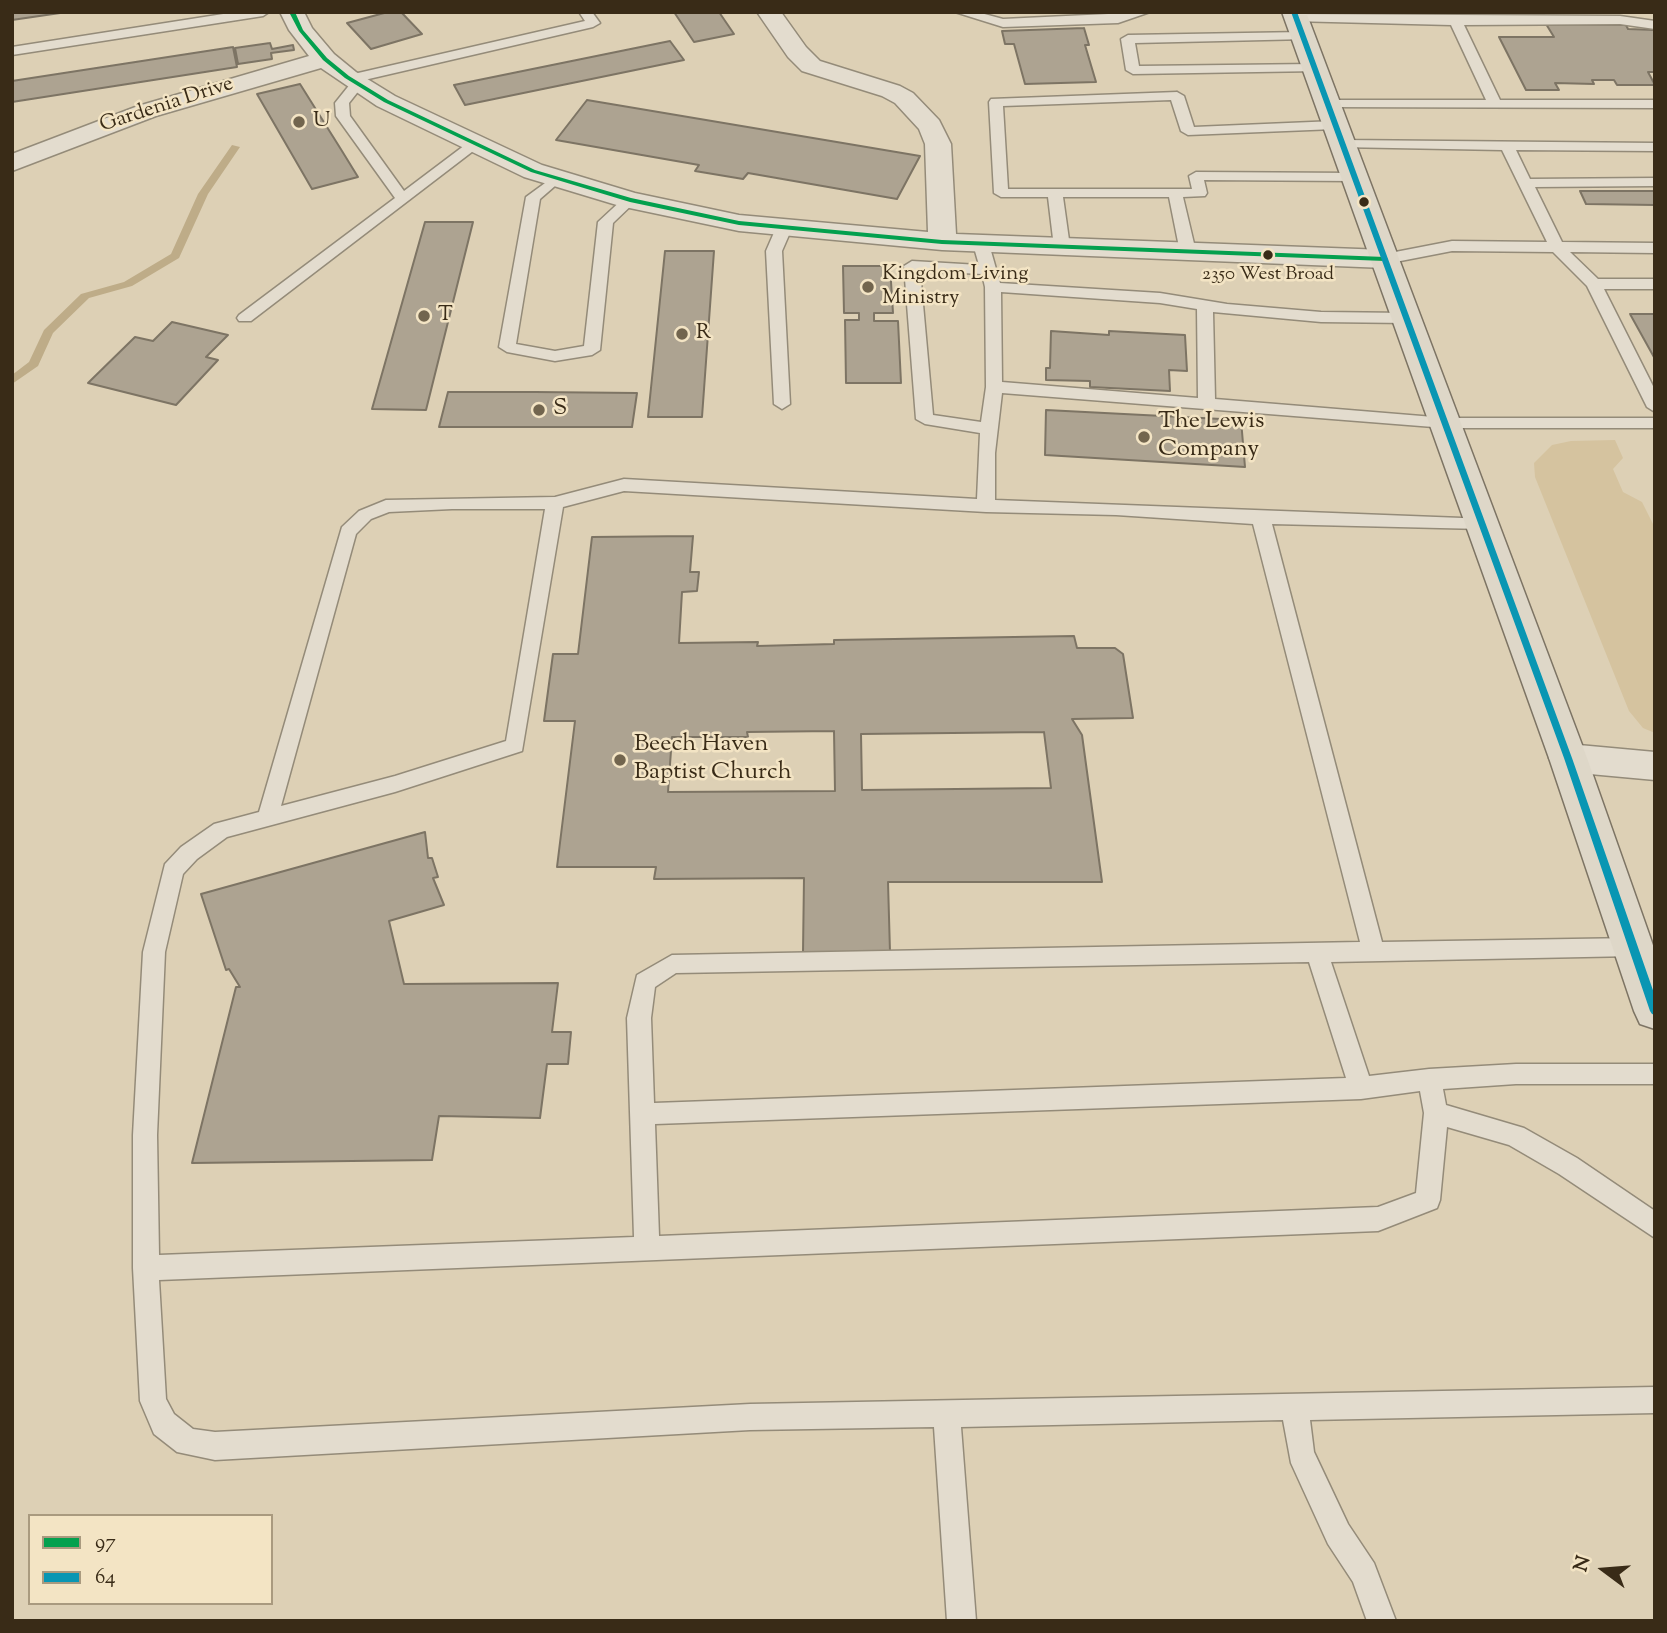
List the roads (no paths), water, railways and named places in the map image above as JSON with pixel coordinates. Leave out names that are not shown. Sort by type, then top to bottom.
[{"type":"main road","points":[[1297,22],[1568,758],[1655,1011]]},
{"type":"street","points":[[292,12],[301,30],[326,59],[386,101],[474,145],[556,179],[630,200],[726,220],[784,228],[942,242],[1385,259]]},
{"type":"street","points":[[769,12],[797,52],[811,66],[891,91],[904,98],[930,125],[938,144],[942,242]]},
{"type":"street","name":"Gardenia Drive","points":[[12,163],[147,111],[326,59]]},
{"type":"street","points":[[1568,758],[1655,766]]},
{"type":"lane","points":[[12,51],[263,12]]},
{"type":"lane","points":[[403,199],[343,116],[342,103],[354,81],[593,23],[585,12]]},
{"type":"lane","points":[[961,12],[1003,23],[1118,19],[1144,12]]},
{"type":"lane","points":[[1314,68],[1133,70],[1128,39],[1184,38],[1297,22],[1607,19],[1655,25]]},
{"type":"lane","points":[[1456,21],[1495,104]]},
{"type":"lane","points":[[1354,177],[1196,176],[1200,193],[1001,193],[996,102],[1177,96],[1188,131],[1335,124],[1495,104],[1655,104]]},
{"type":"lane","points":[[1335,124],[1507,146],[1655,147]]},
{"type":"lane","points":[[245,318],[474,145]]},
{"type":"lane","points":[[1507,146],[1557,247],[1594,284],[1655,407]]},
{"type":"lane","points":[[556,179],[533,197],[507,347],[555,355],[592,350],[606,222],[630,200]]},
{"type":"lane","points":[[1525,183],[1655,182]]},
{"type":"lane","points":[[1175,193],[1188,252]]},
{"type":"lane","points":[[1055,194],[1062,247]]},
{"type":"lane","points":[[782,404],[775,251],[784,228]]},
{"type":"lane","points":[[981,243],[991,278],[994,387],[986,453],[986,506]]},
{"type":"lane","points":[[1385,259],[1452,246],[1655,248]]},
{"type":"lane","points":[[989,429],[925,419],[912,265],[1205,306],[1321,317],[1408,318]]},
{"type":"lane","points":[[1594,284],[1655,284]]},
{"type":"lane","points":[[1205,306],[1207,403]]},
{"type":"lane","points":[[994,387],[1446,424],[1655,423]]},
{"type":"lane","points":[[267,819],[348,531],[365,514],[386,506],[555,503],[624,485],[986,506],[1116,509],[1261,518],[1482,523]]},
{"type":"lane","points":[[555,503],[515,746],[395,784],[221,830],[198,845],[173,870],[164,901],[153,965],[145,1135],[146,1268],[153,1401],[164,1424],[187,1442],[215,1446],[750,1417],[1655,1400]]},
{"type":"lane","points":[[1261,518],[1373,951]]},
{"type":"lane","points":[[647,1247],[639,1018],[645,982],[672,964],[1635,947]]},
{"type":"lane","points":[[1317,952],[1361,1088]]},
{"type":"lane","points":[[642,1114],[1361,1088],[1429,1079],[1516,1074],[1655,1074]]},
{"type":"lane","points":[[146,1268],[1378,1219],[1428,1200],[1436,1114],[1429,1079]]},
{"type":"lane","points":[[1436,1114],[1515,1136],[1568,1166],[1655,1226]]},
{"type":"lane","points":[[1294,1406],[1301,1453],[1338,1534],[1364,1573],[1382,1621]]},
{"type":"lane","points":[[946,1413],[962,1621]]},
{"type":"waterway","points":[[12,381],[34,364],[48,332],[85,296],[128,284],[175,256],[203,194],[235,147]]},
{"type":"place","name":"U","points":[[299,122]]},
{"type":"place","name":"2350 West Broad","points":[[1268,255]]},
{"type":"place","name":"Kingdom Living Ministry","points":[[868,287]]},
{"type":"place","name":"T","points":[[424,316]]},
{"type":"place","name":"R","points":[[682,334]]},
{"type":"place","name":"S","points":[[539,410]]},
{"type":"place","name":"The Lewis Company","points":[[1144,437]]},
{"type":"place","name":"Beech Haven Baptist Church","points":[[620,760]]}]
